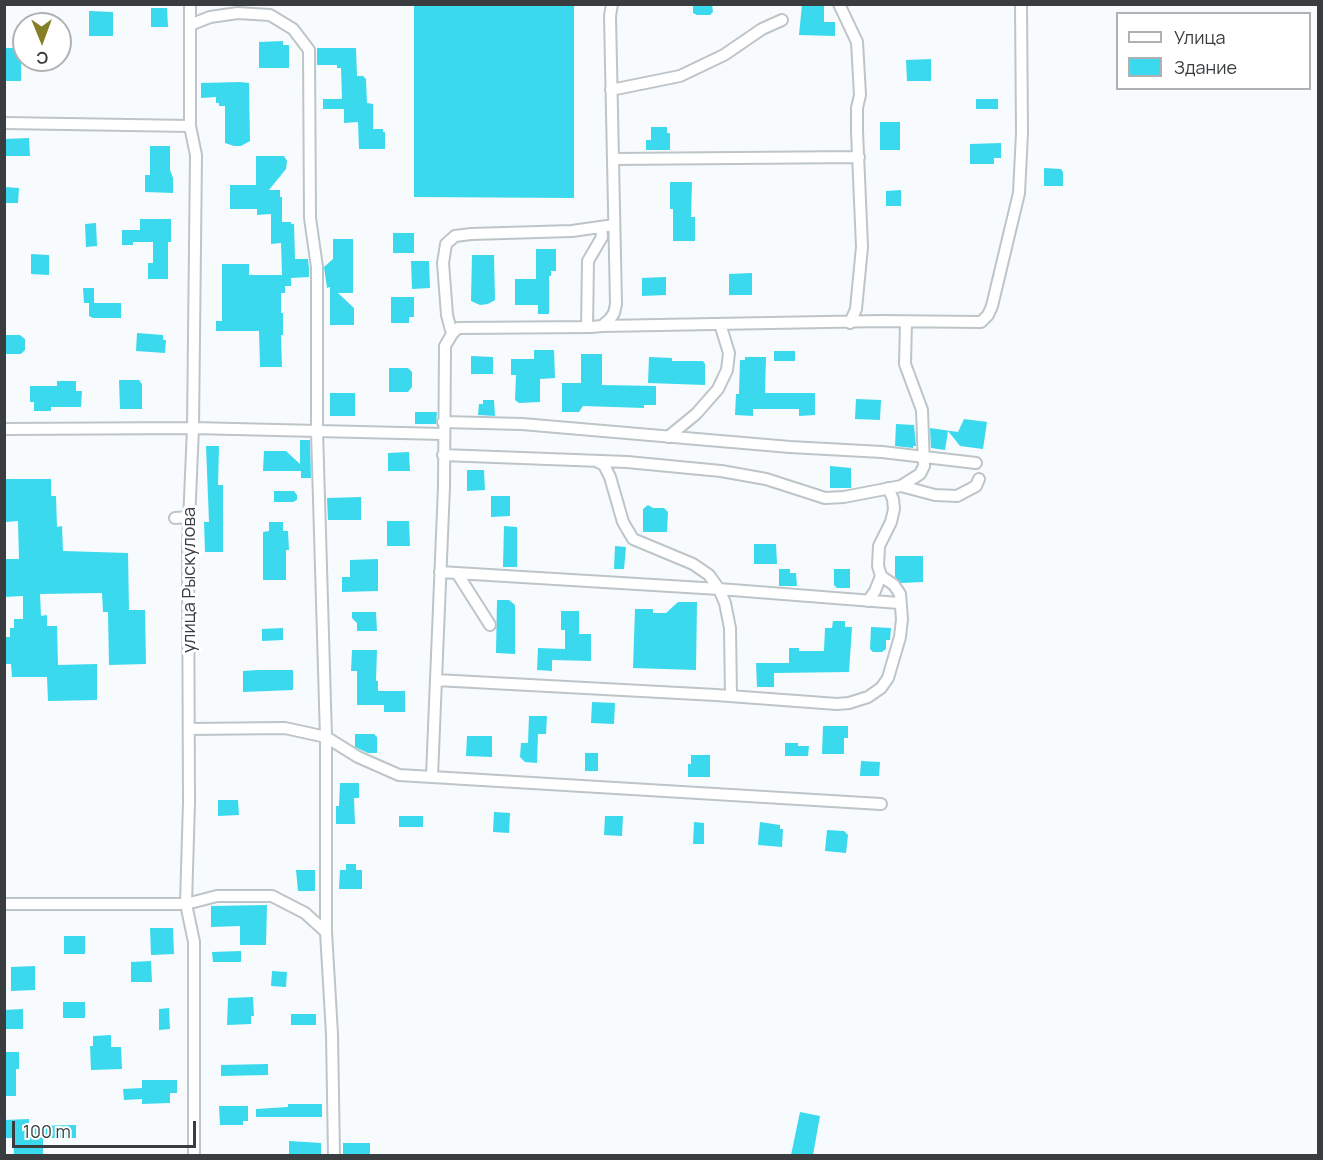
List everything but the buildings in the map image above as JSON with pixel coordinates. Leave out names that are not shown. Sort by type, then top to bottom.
[{"type":"street","name":"улица Рыскулова","points":[[189,4],[189,126],[196,155],[194,428],[189,518],[186,904],[194,942],[194,1155]]},
{"type":"street","points":[[602,326],[610,319],[616,304],[610,16],[612,4]]},
{"type":"street","points":[[839,4],[857,42],[860,95],[857,108],[862,247],[856,309],[850,323]]},
{"type":"street","points":[[432,776],[440,572],[444,352],[452,334],[458,328],[981,322],[993,306],[1019,193],[1022,133],[1021,4]]},
{"type":"street","points":[[190,25],[210,17],[238,13],[270,15],[293,29],[309,50],[310,218],[316,267],[317,431],[326,737],[326,932],[332,1034],[334,1155]]},
{"type":"street","points":[[611,90],[680,76],[724,55],[762,29],[782,20]]},
{"type":"street","points":[[4,123],[189,126]]},
{"type":"street","points":[[613,159],[859,157]]},
{"type":"street","points":[[452,334],[447,315],[443,262],[446,244],[455,236],[572,231],[614,225]]},
{"type":"street","points":[[587,327],[588,261],[602,237],[601,227]]},
{"type":"street","points":[[443,455],[594,460],[721,471],[766,479],[825,498],[844,497],[901,486],[920,474],[924,466],[922,410],[905,364],[906,322]]},
{"type":"street","points":[[668,437],[696,414],[718,389],[727,370],[729,353],[720,324]]},
{"type":"street","points":[[4,429],[194,428],[317,431],[522,424],[882,452],[976,463]]},
{"type":"street","points":[[594,460],[604,465],[610,477],[623,522],[633,539],[693,564],[709,575],[719,589],[725,603],[730,628],[731,696]]},
{"type":"street","points":[[901,486],[934,495],[957,496],[976,486],[979,478]]},
{"type":"street","points":[[436,680],[837,704],[868,697],[881,688],[890,670],[900,637],[902,618],[900,594],[894,585],[881,576],[878,567],[879,546],[891,522],[894,509],[893,499],[888,489]]},
{"type":"street","points":[[175,518],[189,518]]},
{"type":"street","points":[[440,572],[719,589],[899,603]]},
{"type":"street","points":[[457,573],[490,626]]},
{"type":"street","points":[[868,601],[881,576]]},
{"type":"street","points":[[189,729],[285,728],[326,737],[358,757],[399,775],[881,804]]},
{"type":"street","points":[[4,904],[186,904],[217,896],[272,896],[305,913],[326,932]]}]
